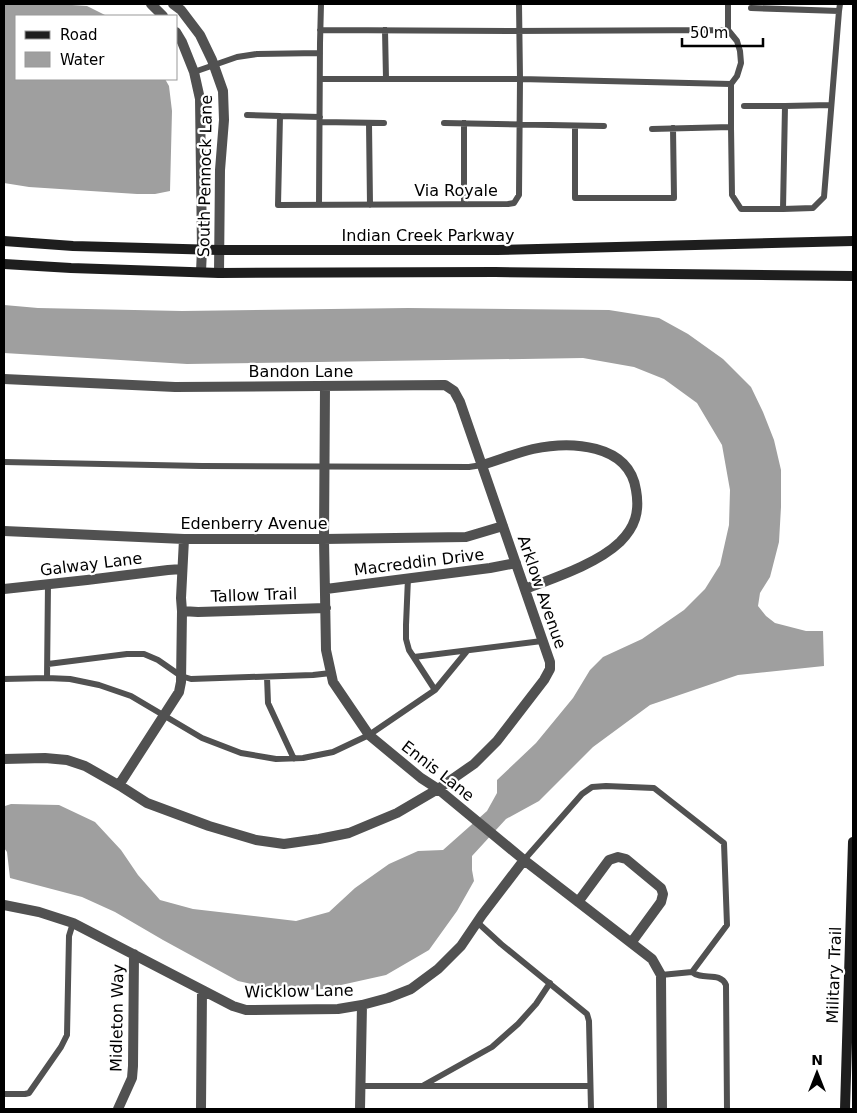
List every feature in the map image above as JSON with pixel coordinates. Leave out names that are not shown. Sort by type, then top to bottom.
[{"type":"street","points":[[151,4],[162,15]]},
{"type":"street","name":"South Pennock Lane","points":[[173,4],[181,10],[200,35],[214,65],[223,91],[224,120],[220,170],[219,272]]},
{"type":"street","name":"South Pennock Lane","points":[[178,35],[194,72],[200,99],[201,272]]},
{"type":"street","name":"Indian Creek Parkway","points":[[4,240],[73,246],[220,250],[497,250],[853,241]]},
{"type":"street","points":[[4,264],[201,272],[495,272],[853,276]]},
{"type":"street","name":"Bandon Lane","points":[[4,379],[175,386],[445,385],[454,391],[460,402],[503,526]]},
{"type":"street","name":"Ennis Lane","points":[[325,386],[324,539],[326,650],[333,682],[369,735],[421,778],[466,811],[524,860],[652,959],[661,975]]},
{"type":"street","points":[[482,465],[533,449],[558,446],[586,446],[603,450],[616,458],[627,468],[635,483],[638,497],[636,515],[632,528],[618,543],[604,554],[581,567],[525,589]]},
{"type":"street","name":"Edenberry Avenue","points":[[4,531],[184,539],[324,539],[466,537],[503,526]]},
{"type":"street","name":"Arklow Avenue","points":[[4,759],[45,758],[67,760],[86,766],[147,803],[209,826],[256,840],[284,844],[349,833],[397,813],[438,789],[474,764],[498,741],[544,680],[550,669],[550,662],[503,526]]},
{"type":"street","points":[[119,785],[179,692],[184,539]]},
{"type":"street","name":"Macreddin Drive","points":[[326,589],[516,563]]},
{"type":"street","name":"Galway Lane","points":[[4,589],[182,569]]},
{"type":"street","name":"Tallow Trail","points":[[182,611],[326,608]]},
{"type":"street","name":"Military Trail","points":[[845,1109],[853,842]]},
{"type":"street","points":[[578,902],[609,860],[618,857],[626,859],[661,888],[663,894],[661,902],[631,943]]},
{"type":"street","name":"Wicklow Lane","points":[[4,905],[39,912],[73,923],[233,1006],[246,1010],[338,1009],[388,998],[411,989],[438,969],[461,946],[524,860]]},
{"type":"street","name":"Midleton Way","points":[[118,1109],[132,1078],[134,1066],[134,954]]},
{"type":"street","points":[[661,975],[662,1109]]},
{"type":"street","points":[[201,1109],[202,990]]},
{"type":"street","points":[[360,1109],[362,1005]]},
{"type":"lane","points":[[319,205],[321,4]]},
{"type":"lane","name":"Via Royale","points":[[280,116],[278,205],[514,203],[519,195],[519,4]]},
{"type":"lane","points":[[728,4],[728,30],[737,40],[741,63],[737,76],[731,84],[732,195],[741,209],[783,210],[813,208],[824,197],[839,7],[783,6],[751,8]]},
{"type":"lane","points":[[320,30],[728,30]]},
{"type":"lane","points":[[385,30],[386,79]]},
{"type":"lane","points":[[194,72],[237,57],[257,54],[320,53]]},
{"type":"lane","points":[[320,79],[520,79],[731,84]]},
{"type":"lane","points":[[744,106],[831,105]]},
{"type":"lane","points":[[783,210],[785,106]]},
{"type":"lane","points":[[247,115],[384,123]]},
{"type":"lane","points":[[369,123],[370,205]]},
{"type":"lane","points":[[444,123],[604,126]]},
{"type":"lane","points":[[464,123],[464,204]]},
{"type":"lane","points":[[575,126],[575,198],[674,198],[673,128]]},
{"type":"lane","points":[[652,129],[731,127]]},
{"type":"lane","points":[[4,462],[202,466],[469,467],[482,465]]},
{"type":"lane","points":[[408,578],[406,639],[409,650],[435,690]]},
{"type":"lane","points":[[48,584],[48,678]]},
{"type":"lane","points":[[414,658],[542,641]]},
{"type":"lane","points":[[4,679],[70,679],[99,685],[131,696],[202,738],[241,752],[276,759],[294,759],[333,752],[369,735],[435,690],[467,651]]},
{"type":"lane","points":[[48,664],[127,654],[144,654],[158,660],[181,676],[191,679],[331,673]]},
{"type":"lane","points":[[267,677],[268,703],[294,759]]},
{"type":"lane","points":[[524,860],[582,794],[592,787],[654,788],[724,843],[727,925],[692,972],[661,975]]},
{"type":"lane","points":[[478,922],[501,944],[587,1014],[590,1021],[591,1109]]},
{"type":"lane","points":[[4,1094],[24,1094],[29,1092],[61,1047],[67,1035],[69,936],[73,923]]},
{"type":"lane","points":[[692,972],[696,976],[719,977],[724,980],[726,985],[727,1109]]},
{"type":"lane","points":[[423,1086],[492,1047],[518,1024],[536,1004],[550,983]]},
{"type":"lane","points":[[360,1086],[590,1086]]},
{"type":"water","points":[[4,4],[87,6],[105,15],[15,15],[15,80],[166,80],[169,86],[172,111],[170,191],[155,194],[137,194],[29,187],[4,183]]},
{"type":"water","points":[[4,305],[38,308],[182,311],[408,308],[609,310],[659,318],[688,334],[723,359],[751,387],[763,412],[774,440],[781,470],[781,507],[779,542],[770,577],[760,593],[758,606],[775,623],[806,631],[823,631],[824,666],[738,675],[650,705],[593,747],[539,801],[506,819],[472,856],[474,881],[457,911],[429,950],[386,975],[323,989],[284,991],[238,981],[115,912],[82,897],[10,878],[7,852],[4,848],[5,806],[11,804],[59,805],[95,822],[121,850],[138,875],[160,900],[193,909],[296,921],[329,912],[355,888],[389,864],[418,851],[443,850],[487,811],[497,793],[497,780],[536,743],[573,698],[590,670],[603,657],[642,639],[684,610],[705,589],[720,565],[729,525],[730,490],[722,445],[697,403],[664,379],[634,367],[583,358],[187,364],[4,353]]}]
